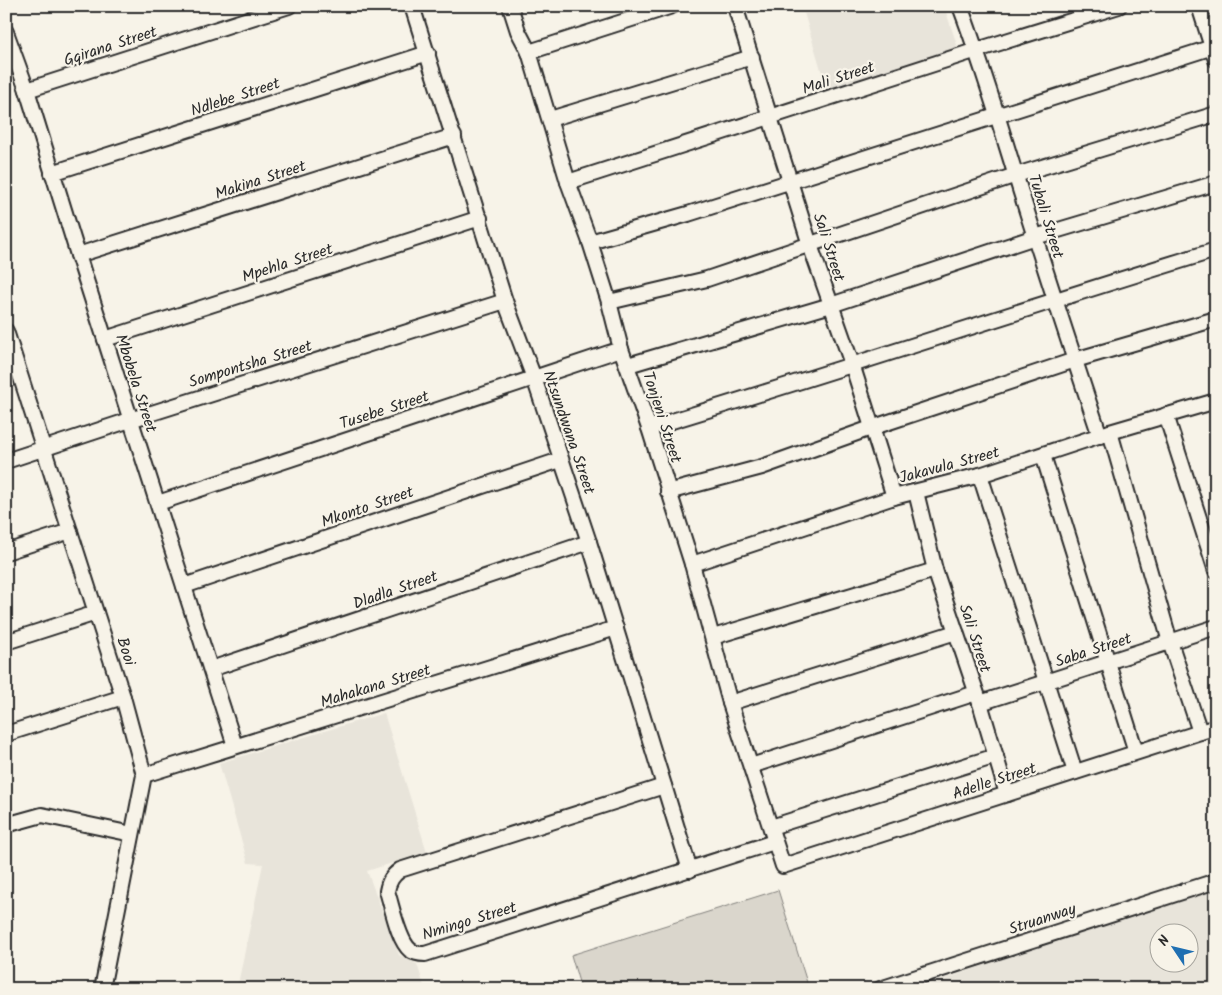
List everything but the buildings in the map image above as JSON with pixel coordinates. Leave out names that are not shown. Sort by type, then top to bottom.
[{"type":"street","name":"Gqirana Street","points":[[27,90],[289,6]]},
{"type":"street","name":"Ntsundwana Street","points":[[412,6],[505,301],[534,378],[589,542],[690,870]]},
{"type":"street","name":"Tonjeni Street","points":[[510,6],[518,31],[530,52],[568,182],[590,242],[609,302],[621,349],[649,428],[692,564],[730,703],[783,866]]},
{"type":"street","points":[[530,52],[672,6]]},
{"type":"street","name":"Sali Street","points":[[735,6],[810,245],[852,364],[894,497]]},
{"type":"street","name":"Tubali Street","points":[[960,6],[998,114],[1075,360],[1105,434],[1200,732]]},
{"type":"street","name":"Mali Street","points":[[568,182],[1119,6]]},
{"type":"street","points":[[590,242],[688,214],[998,114],[1214,51],[1199,6]]},
{"type":"street","name":"Mbobela Street","points":[[6,32],[27,90],[234,746]]},
{"type":"street","name":"Ndlebe Street","points":[[52,173],[428,54]]},
{"type":"street","points":[[550,119],[752,57]]},
{"type":"street","points":[[609,302],[707,279],[1016,175],[1216,114]]},
{"type":"street","name":"Makina Street","points":[[78,255],[454,136]]},
{"type":"street","points":[[628,365],[831,305],[1035,237],[1216,182]]},
{"type":"street","name":"Mpehla Street","points":[[105,339],[480,218]]},
{"type":"street","points":[[649,428],[1216,250]]},
{"type":"street","name":"Sompontsha Street","points":[[6,461],[505,301]]},
{"type":"street","points":[[668,492],[762,466],[1075,360],[1216,319]]},
{"type":"street","name":"Booi","points":[[6,331],[12,368],[45,449],[123,697],[144,775],[102,989]]},
{"type":"street","name":"Tusebe Street","points":[[158,503],[621,349]]},
{"type":"street","name":"Jakavula Street","points":[[692,564],[894,497],[980,475],[1105,434],[1216,401]]},
{"type":"street","points":[[1166,415],[1216,571]]},
{"type":"street","points":[[1043,455],[1136,752]]},
{"type":"street","name":"Mkonto Street","points":[[184,586],[560,460]]},
{"type":"street","points":[[980,475],[1075,772]]},
{"type":"street","name":"Sali Street","points":[[916,492],[935,570],[978,698],[1007,794]]},
{"type":"street","points":[[6,552],[70,531]]},
{"type":"street","name":"Dladla Street","points":[[211,669],[589,542]]},
{"type":"street","points":[[713,637],[935,570]]},
{"type":"street","points":[[6,642],[96,614]]},
{"type":"street","name":"Saba Street","points":[[751,766],[978,698],[1047,682],[1216,627]]},
{"type":"street","name":"Mahakana Street","points":[[144,775],[616,628]]},
{"type":"street","points":[[730,703],[956,632]]},
{"type":"street","points":[[6,734],[123,697]]},
{"type":"street","name":"Adelle Street","points":[[783,866],[1216,727]]},
{"type":"street","points":[[771,827],[996,756]]},
{"type":"street","name":"Nmingo Street","points":[[664,786],[400,870],[392,876],[388,883],[387,891],[403,941],[413,952],[425,954],[774,842]]},
{"type":"street","points":[[6,825],[42,815],[132,834]]},
{"type":"street","name":"Struanway","points":[[880,989],[1216,881]]},
{"type":"shaded area","points":[[802,6],[944,6],[957,45],[951,56],[828,93]]},
{"type":"shaded area","points":[[384,713],[427,852],[367,871],[399,955],[417,964],[425,989],[237,989],[263,864],[248,863],[219,763]]},
{"type":"shaded area","points":[[1216,888],[1216,989],[916,989],[1086,930]]},
{"type":"shaded area","points":[[778,890],[809,989],[581,989],[571,955]]}]
